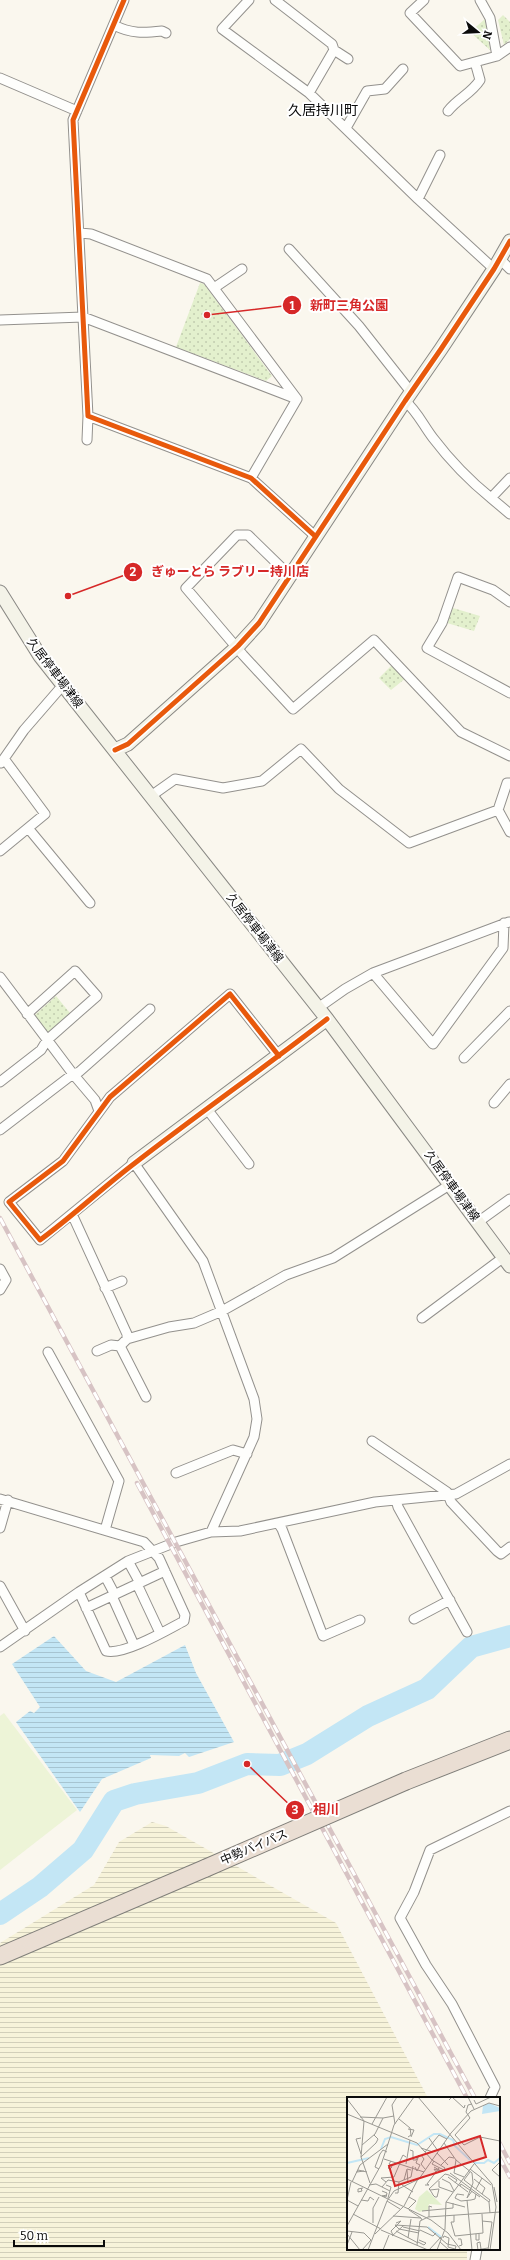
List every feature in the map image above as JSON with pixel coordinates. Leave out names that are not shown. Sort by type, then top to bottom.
[{"type":"highway","name":"中勢バイパス","points":[[4,1955],[406,1782],[510,1740]]},
{"type":"street","points":[[87,440],[88,416],[80,233],[73,120],[124,0]]},
{"type":"street","points":[[249,0],[222,29],[309,93],[418,199],[497,264],[510,269]]},
{"type":"street","points":[[275,0],[332,44],[334,50],[348,59]]},
{"type":"street","points":[[424,0],[410,13],[460,66],[497,56],[510,47]]},
{"type":"street","points":[[480,0],[490,18],[497,56]]},
{"type":"street","points":[[114,25],[126,32],[162,31],[166,33]]},
{"type":"street","points":[[309,93],[334,50]]},
{"type":"street","points":[[448,111],[455,103],[472,91],[480,80],[475,62]]},
{"type":"street","points":[[346,128],[367,91],[385,89],[403,69]]},
{"type":"street","points":[[0,78],[77,111]]},
{"type":"street","points":[[418,199],[440,155]]},
{"type":"street","points":[[80,233],[91,234],[207,278],[297,398]]},
{"type":"street","points":[[115,750],[128,744],[238,646],[259,623],[282,590],[289,575],[497,264],[510,241]]},
{"type":"street","points":[[288,249],[359,326],[408,396],[412,407],[427,430],[445,453],[491,498],[510,514]]},
{"type":"street","points":[[214,288],[242,269]]},
{"type":"street","points":[[0,320],[83,317],[297,398]]},
{"type":"street","points":[[251,478],[297,398]]},
{"type":"street","points":[[88,416],[251,478],[315,536]]},
{"type":"street","points":[[491,498],[510,478]]},
{"type":"street","points":[[289,575],[248,535],[237,535],[186,588],[238,646],[243,655],[293,709],[374,640],[461,732],[510,756]]},
{"type":"street","points":[[510,602],[493,590],[458,577],[442,623],[427,648],[510,693]]},
{"type":"street","name":"久居停車場津線","points":[[0,592],[40,656],[327,1019],[507,1261]]},
{"type":"street","points":[[0,851],[45,814],[2,762],[24,730],[63,685]]},
{"type":"street","points":[[151,796],[175,779],[223,788],[262,781],[301,749],[340,789],[409,843],[498,810]]},
{"type":"street","points":[[510,783],[507,783],[498,810],[510,832]]},
{"type":"street","points":[[28,828],[90,903]]},
{"type":"street","points":[[318,1008],[345,989],[373,973],[507,922],[503,948],[433,1044],[373,973]]},
{"type":"street","points":[[0,1082],[41,1050],[47,1040],[97,996],[75,971],[27,1014]]},
{"type":"street","points":[[0,977],[73,1074],[95,1100],[99,1111]]},
{"type":"street","points":[[279,1056],[230,994],[110,1097],[63,1161],[10,1202],[40,1240],[134,1163],[279,1056],[327,1019]]},
{"type":"street","points":[[0,1130],[73,1074],[79,1072],[150,1009]]},
{"type":"street","points":[[464,1058],[510,1011]]},
{"type":"street","points":[[494,1103],[510,1084]]},
{"type":"street","points":[[207,1109],[248,1164]]},
{"type":"street","points":[[134,1163],[195,1247],[210,1276],[256,1410],[256,1428],[247,1454],[211,1532]]},
{"type":"street","points":[[97,1351],[111,1345],[169,1327],[194,1323],[222,1311],[286,1275],[333,1258],[451,1184]]},
{"type":"street","points":[[478,1222],[510,1199]]},
{"type":"street","points":[[72,1214],[105,1288],[124,1342],[146,1396]]},
{"type":"street","points":[[422,1318],[507,1261]]},
{"type":"street","points":[[0,1269],[6,1280],[0,1290]]},
{"type":"street","points":[[105,1288],[122,1281]]},
{"type":"street","points":[[48,1352],[119,1481],[105,1530]]},
{"type":"street","points":[[372,1441],[450,1495],[451,1502],[497,1552],[501,1554],[510,1547]]},
{"type":"street","points":[[176,1473],[234,1450],[247,1454]]},
{"type":"street","points":[[0,1647],[79,1592],[128,1561],[176,1542],[211,1532],[240,1531],[375,1502],[456,1494],[510,1464]]},
{"type":"street","points":[[0,1528],[4,1499],[144,1542],[153,1551],[165,1570],[185,1615],[184,1621],[134,1645],[113,1653],[106,1651],[79,1592]]},
{"type":"street","points":[[396,1500],[398,1507],[467,1632]]},
{"type":"street","points":[[278,1523],[282,1529],[323,1636],[360,1620]]},
{"type":"street","points":[[128,1561],[160,1633]]},
{"type":"street","points":[[86,1608],[165,1570]]},
{"type":"street","points":[[105,1576],[134,1645]]},
{"type":"street","points":[[0,1586],[25,1631]]},
{"type":"street","points":[[414,1619],[450,1600]]},
{"type":"street","points":[[490,2097],[495,2087],[452,2004],[426,1965],[400,1918],[414,1892],[430,1850],[510,1811]]},
{"type":"street","points":[[475,2260],[477,2250]]},
{"type":"shaded area","points":[[152,1822],[166,1826],[336,1923],[427,2097],[347,2097],[347,2250],[467,2250],[467,2260],[0,2260],[0,1943],[94,1885],[119,1842]]},
{"type":"green space","points":[[503,15],[510,22],[510,39],[504,45],[498,20]]},
{"type":"green space","points":[[485,19],[490,50],[470,32]]},
{"type":"green space","points":[[200,283],[204,284],[272,376],[266,381],[176,347]]},
{"type":"green space","points":[[453,608],[480,616],[474,631],[447,623]]},
{"type":"green space","points":[[393,664],[406,678],[391,690],[379,678]]},
{"type":"green space","points":[[56,996],[70,1013],[48,1033],[35,1015]]},
{"type":"green space","points":[[4,1713],[77,1810],[0,1870],[0,1716]]},
{"type":"water","points":[[54,1636],[86,1671],[116,1682],[185,1645],[196,1673],[234,1742],[189,1757],[185,1753],[179,1756],[150,1755],[151,1758],[102,1779],[80,1812],[16,1722],[30,1711],[34,1713],[40,1707],[12,1664]]},
{"type":"waterway","points":[[0,1914],[40,1887],[83,1850],[114,1801],[135,1794],[198,1783],[247,1764],[280,1765],[307,1754],[368,1716],[427,1689],[471,1647],[510,1636]]},
{"type":"railway","points":[[0,1218],[474,2097]]},
{"type":"railway","points":[[137,1483],[466,2097]]},
{"type":"railway","points":[[500,2144],[510,2163]]},
{"type":"railway","points":[[500,2159],[510,2177]]},
{"type":"cycle path","points":[[124,0],[73,120],[88,416],[251,478],[315,536]]},
{"type":"cycle path","points":[[115,750],[128,744],[238,646],[259,623],[494,269],[510,241]]},
{"type":"cycle path","points":[[279,1056],[230,994],[110,1097],[63,1161],[9,1202],[40,1240],[135,1163],[183,1127],[207,1109],[255,1073],[279,1055],[327,1019]]},
{"type":"place","name":"新町三角公園","points":[[207,315]]},
{"type":"place","name":"ぎゅーとら ラブリー持川店","points":[[68,596]]},
{"type":"place","name":"相川","points":[[247,1764]]},
{"type":"district","name":"久居持川町","points":[[323,110]]}]
